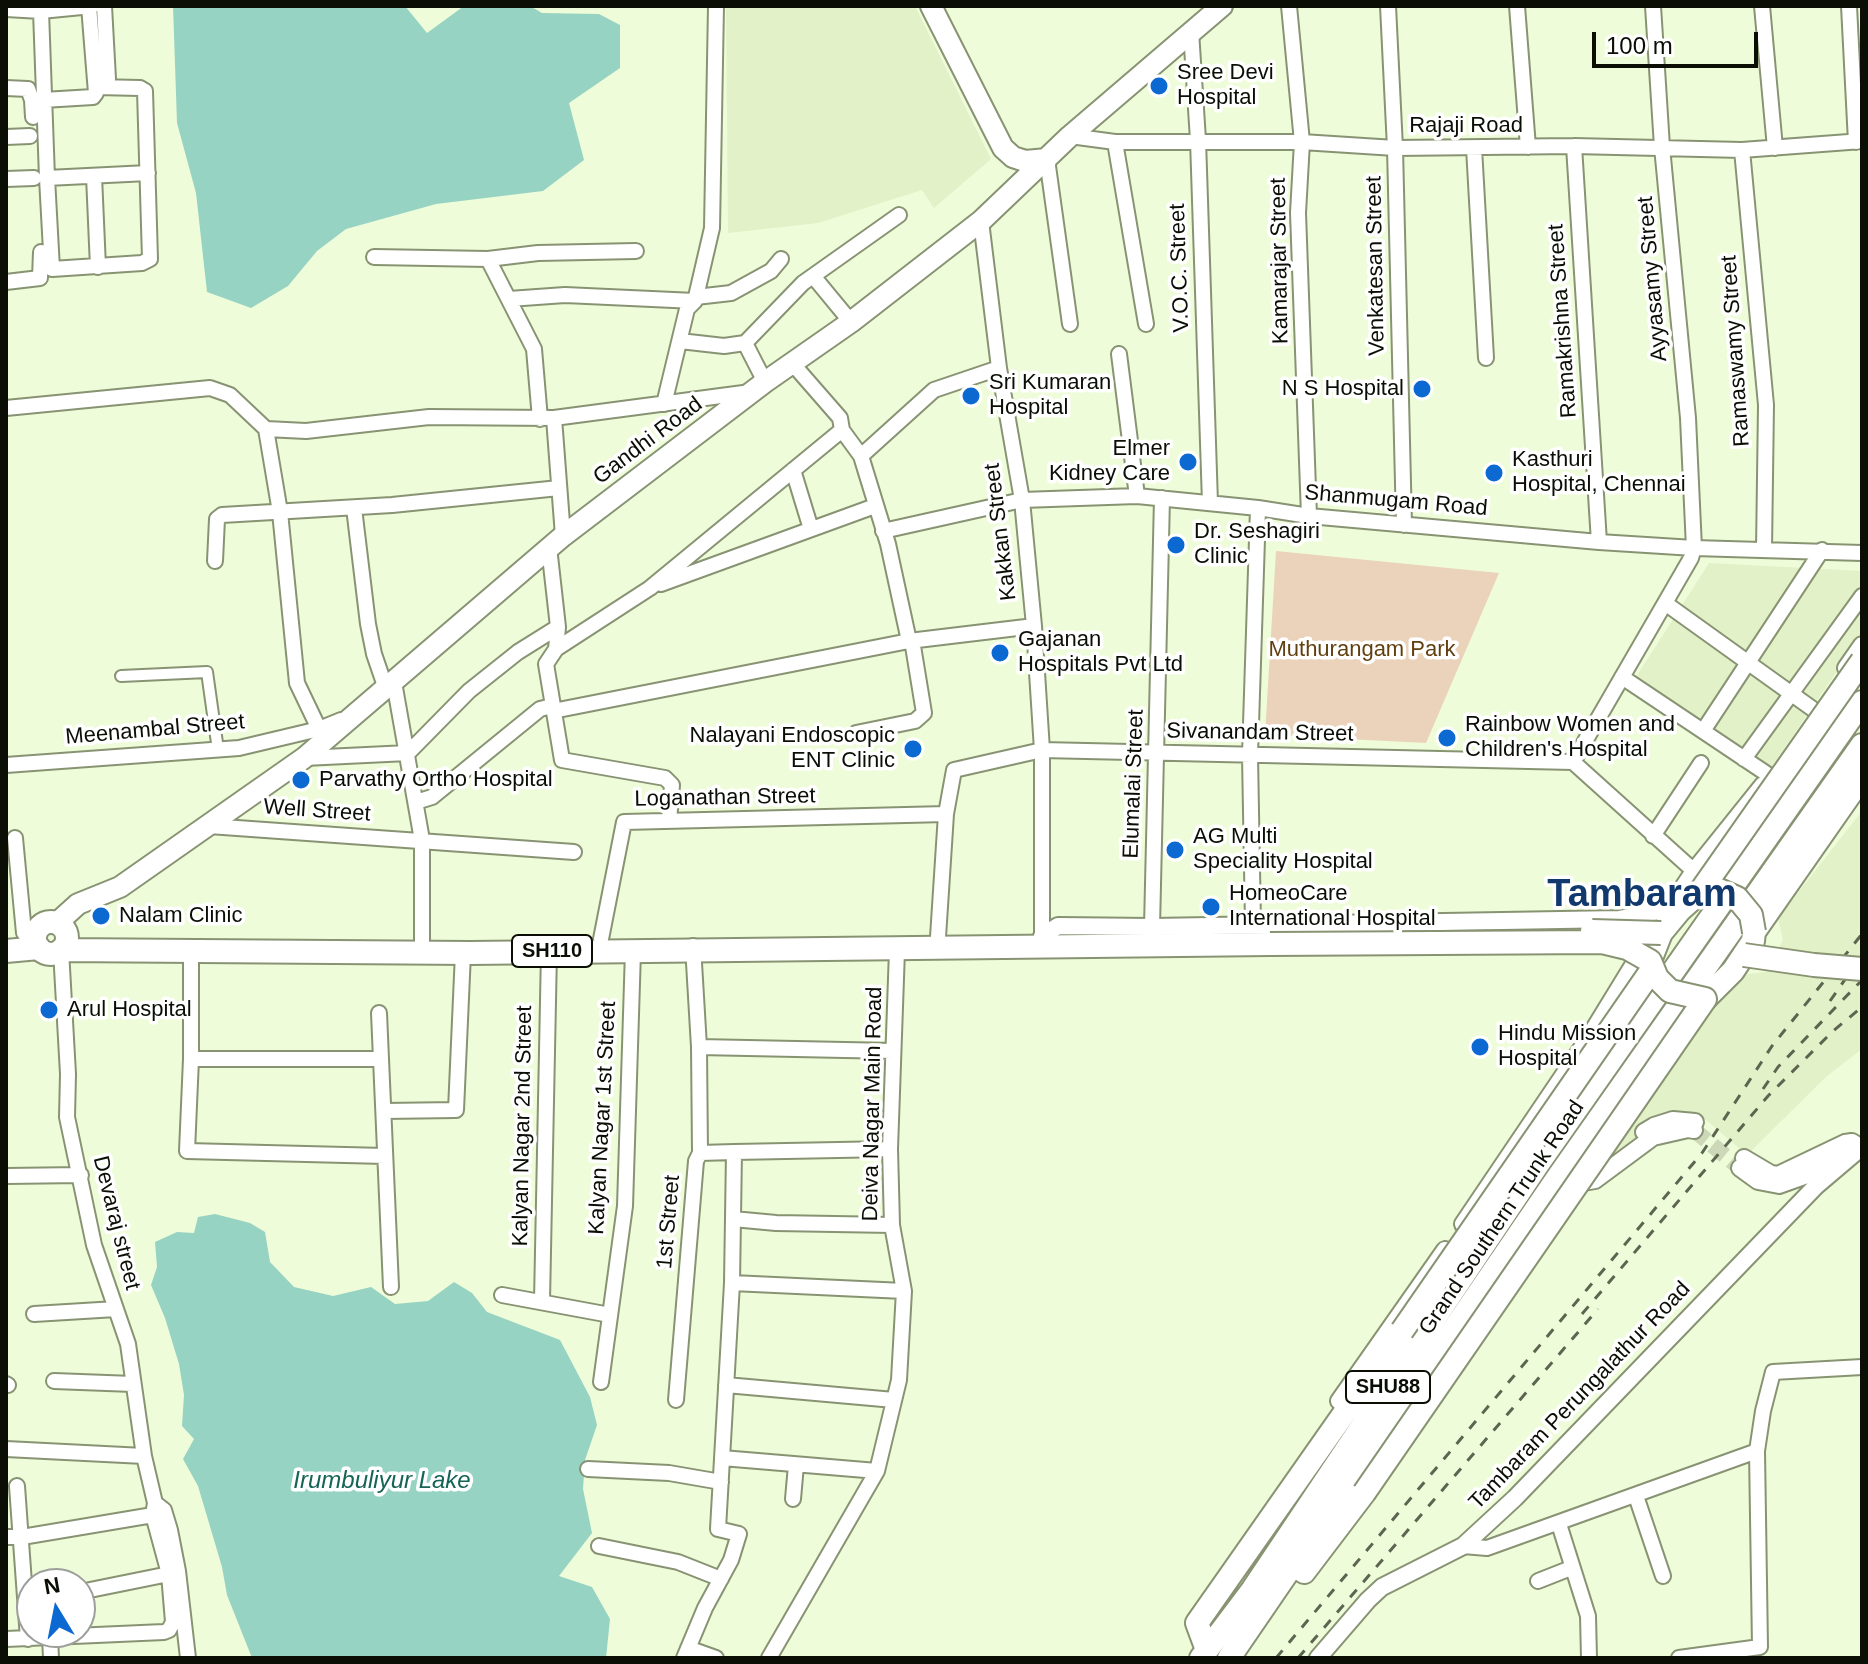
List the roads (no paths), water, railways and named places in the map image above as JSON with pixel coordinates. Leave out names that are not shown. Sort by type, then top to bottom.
[{"type":"main road","points":[[931,6],[1003,148],[1013,157],[1025,161],[1047,159]]},
{"type":"main road","name":"Gandhi Road","points":[[44,937],[78,904],[120,887],[304,758],[556,542],[981,221],[1070,136],[1222,6]]},
{"type":"main road","points":[[1204,1654],[1197,1623],[1502,1189],[1652,964],[1661,933],[1862,661]]},
{"type":"main road","name":"Grand Southern Trunk Road","points":[[1204,1654],[1253,1589],[1538,1164],[1862,702]]},
{"type":"main road","name":"Grand Southern Trunk Road","points":[[1235,1649],[1564,1168],[1862,745]]},
{"type":"main road","points":[[1235,1649],[1279,1604],[1364,1493],[1705,999],[1733,971],[1862,777]]},
{"type":"main road","points":[[1697,882],[1737,898],[1751,915],[1750,942]]},
{"type":"main road","name":"SH110","points":[[6,951],[44,937],[422,941],[601,939],[693,945],[897,950],[1050,941],[1608,931],[1661,933]]},
{"type":"main road","name":"SH110","points":[[44,937],[191,950],[463,953],[633,951],[693,945],[938,937],[1050,941],[1602,942],[1627,948],[1652,964]]},
{"type":"main road","points":[[1750,942],[1803,951],[1862,955]]},
{"type":"main road","points":[[1750,942],[1814,965],[1862,969]]},
{"type":"main road","points":[[1652,964],[1657,978],[1670,991],[1705,999]]},
{"type":"main road","points":[[1545,1098],[1573,1114]]},
{"type":"street","points":[[6,7],[41,11],[90,6],[102,83]]},
{"type":"street","points":[[43,100],[93,97],[102,83],[104,6]]},
{"type":"street","points":[[664,404],[687,309],[696,299],[712,228],[716,6]]},
{"type":"street","name":"Kamarajar Street","points":[[1289,6],[1302,142],[1298,213],[1309,516]]},
{"type":"street","name":"Venkatesan Street","points":[[1388,6],[1395,148],[1404,525]]},
{"type":"street","points":[[1517,6],[1528,147]]},
{"type":"street","name":"Ayyasamy Street","points":[[1653,6],[1662,147],[1688,418],[1694,548]]},
{"type":"street","points":[[1762,6],[1775,148]]},
{"type":"street","points":[[1849,6],[1859,141]]},
{"type":"street","points":[[6,282],[41,277],[41,11]]},
{"type":"street","name":"V.O.C. Street","points":[[1191,31],[1198,140],[1210,503]]},
{"type":"street","points":[[40,181],[52,269],[142,263],[150,259],[145,91],[102,83]]},
{"type":"street","points":[[6,88],[28,89],[33,117]]},
{"type":"street","points":[[6,137],[30,136]]},
{"type":"street","name":"Rajaji Road","points":[[1070,136],[1115,142],[1302,142],[1395,148],[1574,146],[1742,150],[1859,141]]},
{"type":"street","points":[[1115,142],[1146,324]]},
{"type":"street","name":"Ramakrishna Street","points":[[1574,146],[1599,542]]},
{"type":"street","points":[[1474,148],[1486,358]]},
{"type":"street","name":"Ramaswamy Street","points":[[1742,150],[1766,405],[1764,550]]},
{"type":"street","points":[[1047,159],[1070,324]]},
{"type":"street","points":[[6,179],[40,181],[148,173]]},
{"type":"street","points":[[94,176],[98,267]]},
{"type":"street","points":[[680,341],[724,346],[745,343],[813,276],[899,215]]},
{"type":"street","name":"Kakkan Street","points":[[981,221],[999,368],[1022,500],[1042,750],[1050,941]]},
{"type":"street","points":[[374,257],[488,259],[538,253],[636,251]]},
{"type":"street","points":[[488,259],[534,349],[547,418],[559,488],[556,649]]},
{"type":"street","points":[[509,299],[565,295],[696,299],[731,293],[771,271],[781,259]]},
{"type":"street","points":[[813,276],[851,322]]},
{"type":"street","points":[[266,429],[306,431],[429,417],[547,418],[664,404],[758,387],[745,343]]},
{"type":"street","points":[[1119,354],[1137,496]]},
{"type":"street","points":[[792,363],[840,418],[842,430],[861,456],[910,640],[924,713],[915,721],[856,733]]},
{"type":"street","points":[[861,456],[934,390],[999,368]]},
{"type":"street","points":[[6,408],[210,388],[230,395],[266,429],[280,512],[297,683],[319,729]]},
{"type":"street","points":[[669,821],[672,785],[665,778],[562,760],[546,664],[556,649],[650,588],[842,430]]},
{"type":"street","points":[[793,470],[811,529]]},
{"type":"street","points":[[215,561],[219,516],[354,508],[559,488]]},
{"type":"street","name":"Shanmugam Road","points":[[883,531],[1022,500],[1137,496],[1309,516],[1599,542],[1862,553]]},
{"type":"street","name":"Elumalai Street","points":[[1152,927],[1162,498]]},
{"type":"street","points":[[650,588],[875,506]]},
{"type":"street","points":[[354,508],[374,654],[390,686],[408,753],[422,840],[422,941]]},
{"type":"street","points":[[1253,924],[1250,755],[1258,508]]},
{"type":"street","points":[[1694,548],[1573,762],[1653,836],[1697,882]]},
{"type":"street","points":[[1703,731],[1822,550]]},
{"type":"street","points":[[1744,759],[1862,596]]},
{"type":"street","points":[[1665,603],[1842,730]]},
{"type":"street","points":[[416,802],[432,797],[540,709],[910,640],[1034,626]]},
{"type":"street","points":[[304,758],[408,753],[469,691],[518,652],[558,627]]},
{"type":"street","points":[[1273,1514],[1274,1495],[1588,1039],[1625,975],[1669,909],[1697,882],[1862,645]]},
{"type":"street","points":[[121,676],[207,672],[218,750]]},
{"type":"street","points":[[1622,677],[1797,794]]},
{"type":"street","name":"Meenambal Street","points":[[6,765],[239,748],[319,729],[351,716]]},
{"type":"street","name":"Sivanandam Street","points":[[938,937],[946,814],[954,770],[1042,750],[1573,762]]},
{"type":"street","points":[[1653,836],[1701,763]]},
{"type":"street","name":"Loganathan Street","points":[[601,939],[624,822],[946,814]]},
{"type":"street","name":"Well Street","points":[[209,826],[574,852]]},
{"type":"street","name":"Devaraj street","points":[[15,838],[44,937],[68,1074],[67,1117],[94,1245],[128,1344],[144,1456],[169,1574],[172,1626],[164,1632],[96,1635]]},
{"type":"street","points":[[1050,941],[1058,926],[1619,919],[1669,909]]},
{"type":"street","name":"1st Street","points":[[676,1400],[696,1161],[700,1153],[699,1047],[693,945]]},
{"type":"street","points":[[191,950],[191,1059],[181,1156],[385,1156]]},
{"type":"street","name":"Deiva Nagar Main Road","points":[[769,1658],[877,1471],[899,1380],[904,1291],[892,1225],[890,1149],[897,950]]},
{"type":"street","name":"Kalyan Nagar 2nd Street","points":[[542,1301],[549,951]]},
{"type":"street","name":"Kalyan Nagar 1st Street","points":[[601,1382],[625,1206],[633,951]]},
{"type":"street","points":[[384,1111],[456,1110],[463,953]]},
{"type":"street","points":[[379,1013],[391,1287]]},
{"type":"street","points":[[699,1047],[893,1051]]},
{"type":"street","points":[[191,1059],[381,1059]]},
{"type":"street","points":[[1538,1164],[1597,1169],[1654,1126],[1673,1120],[1697,1126]]},
{"type":"street","points":[[700,1153],[890,1149]]},
{"type":"street","points":[[1742,1163],[1758,1181],[1779,1185],[1859,1150]]},
{"type":"street","name":"Tambaram Perungalathur Road","points":[[1318,1658],[1382,1587],[1463,1546],[1515,1498],[1816,1186],[1859,1150]]},
{"type":"street","points":[[716,1658],[686,1653],[731,1560],[739,1534],[718,1529],[732,1283],[734,1152]]},
{"type":"street","points":[[6,1176],[81,1175]]},
{"type":"street","points":[[733,1219],[892,1225]]},
{"type":"street","points":[[732,1283],[904,1291]]},
{"type":"street","points":[[502,1295],[610,1315]]},
{"type":"street","points":[[34,1314],[116,1309]]},
{"type":"street","points":[[1679,1658],[1763,1652],[1757,1451],[1773,1372],[1862,1367]]},
{"type":"street","points":[[54,1381],[133,1384]]},
{"type":"street","points":[[726,1385],[894,1400]]},
{"type":"street","points":[[6,1449],[144,1456]]},
{"type":"street","points":[[1463,1546],[1487,1548],[1757,1451]]},
{"type":"street","points":[[722,1458],[877,1471]]},
{"type":"street","points":[[793,1499],[796,1465]]},
{"type":"street","points":[[588,1469],[669,1473],[721,1482]]},
{"type":"street","points":[[17,1486],[25,1568]]},
{"type":"street","points":[[1636,1496],[1663,1576]]},
{"type":"street","points":[[6,1537],[22,1537],[154,1509]]},
{"type":"street","name":"Devaraj street","points":[[154,1509],[164,1510],[170,1530],[188,1658]]},
{"type":"street","points":[[1559,1524],[1588,1616],[1589,1658]]},
{"type":"street","points":[[599,1546],[678,1562],[721,1579]]},
{"type":"street","points":[[1538,1581],[1571,1568]]},
{"type":"street","points":[[96,1589],[169,1574]]},
{"type":"water","points":[[173,6],[405,6],[427,33],[464,6],[530,6],[542,13],[599,14],[620,25],[620,68],[569,103],[584,160],[543,191],[436,204],[346,229],[317,251],[288,286],[251,308],[207,292],[196,193],[177,123]]},
{"type":"water","name":"Irumbuliyur Lake","points":[[215,1214],[250,1223],[265,1232],[270,1262],[294,1287],[333,1296],[371,1287],[395,1304],[428,1301],[454,1282],[472,1293],[487,1312],[560,1340],[590,1397],[597,1425],[585,1460],[583,1489],[592,1533],[559,1576],[592,1587],[610,1619],[606,1658],[252,1658],[227,1595],[198,1486],[183,1459],[194,1439],[182,1426],[184,1395],[179,1364],[151,1285],[157,1267],[155,1242],[177,1232],[194,1233],[198,1217]]},
{"type":"tunnel","points":[[1694,1130],[1740,1168]]},
{"type":"railway","points":[[1276,1658],[1702,1153],[1772,1046],[1862,934]]},
{"type":"railway","points":[[1830,1001],[1862,955]]},
{"type":"railway","points":[[1763,1089],[1778,1067],[1862,980]]},
{"type":"railway","points":[[1582,1314],[1768,1096],[1833,1031],[1862,1007]]},
{"type":"railway","points":[[1298,1658],[1598,1309]]},
{"type":"place","name":"Sree Devi Hospital","points":[[1159,86]]},
{"type":"place","name":"N S Hospital","points":[[1422,389]]},
{"type":"place","name":"Sri Kumaran Hospital","points":[[971,396]]},
{"type":"place","name":"Elmer Kidney Care","points":[[1188,462]]},
{"type":"place","name":"Kasthuri Hospital, Chennai","points":[[1494,473]]},
{"type":"place","name":"Dr. Seshagiri Clinic","points":[[1176,545]]},
{"type":"place","name":"Gajanan Hospitals Pvt Ltd","points":[[1000,653]]},
{"type":"place","name":"Rainbow Women and Children's Hospital","points":[[1447,738]]},
{"type":"place","name":"Nalayani Endoscopic ENT Clinic","points":[[913,749]]},
{"type":"place","name":"Parvathy Ortho Hospital","points":[[301,780]]},
{"type":"place","name":"AG Multi Speciality Hospital","points":[[1175,850]]},
{"type":"place","name":"HomeoCare International Hospital","points":[[1211,907]]},
{"type":"place","name":"Nalam Clinic","points":[[101,916]]},
{"type":"place","name":"Arul Hospital","points":[[49,1010]]},
{"type":"place","name":"Hindu Mission Hospital","points":[[1480,1047]]},
{"type":"district","name":"Tambaram","points":[[1642,896]]},
{"type":"park label","name":"Muthurangam Park","points":[[1362,650]]}]
